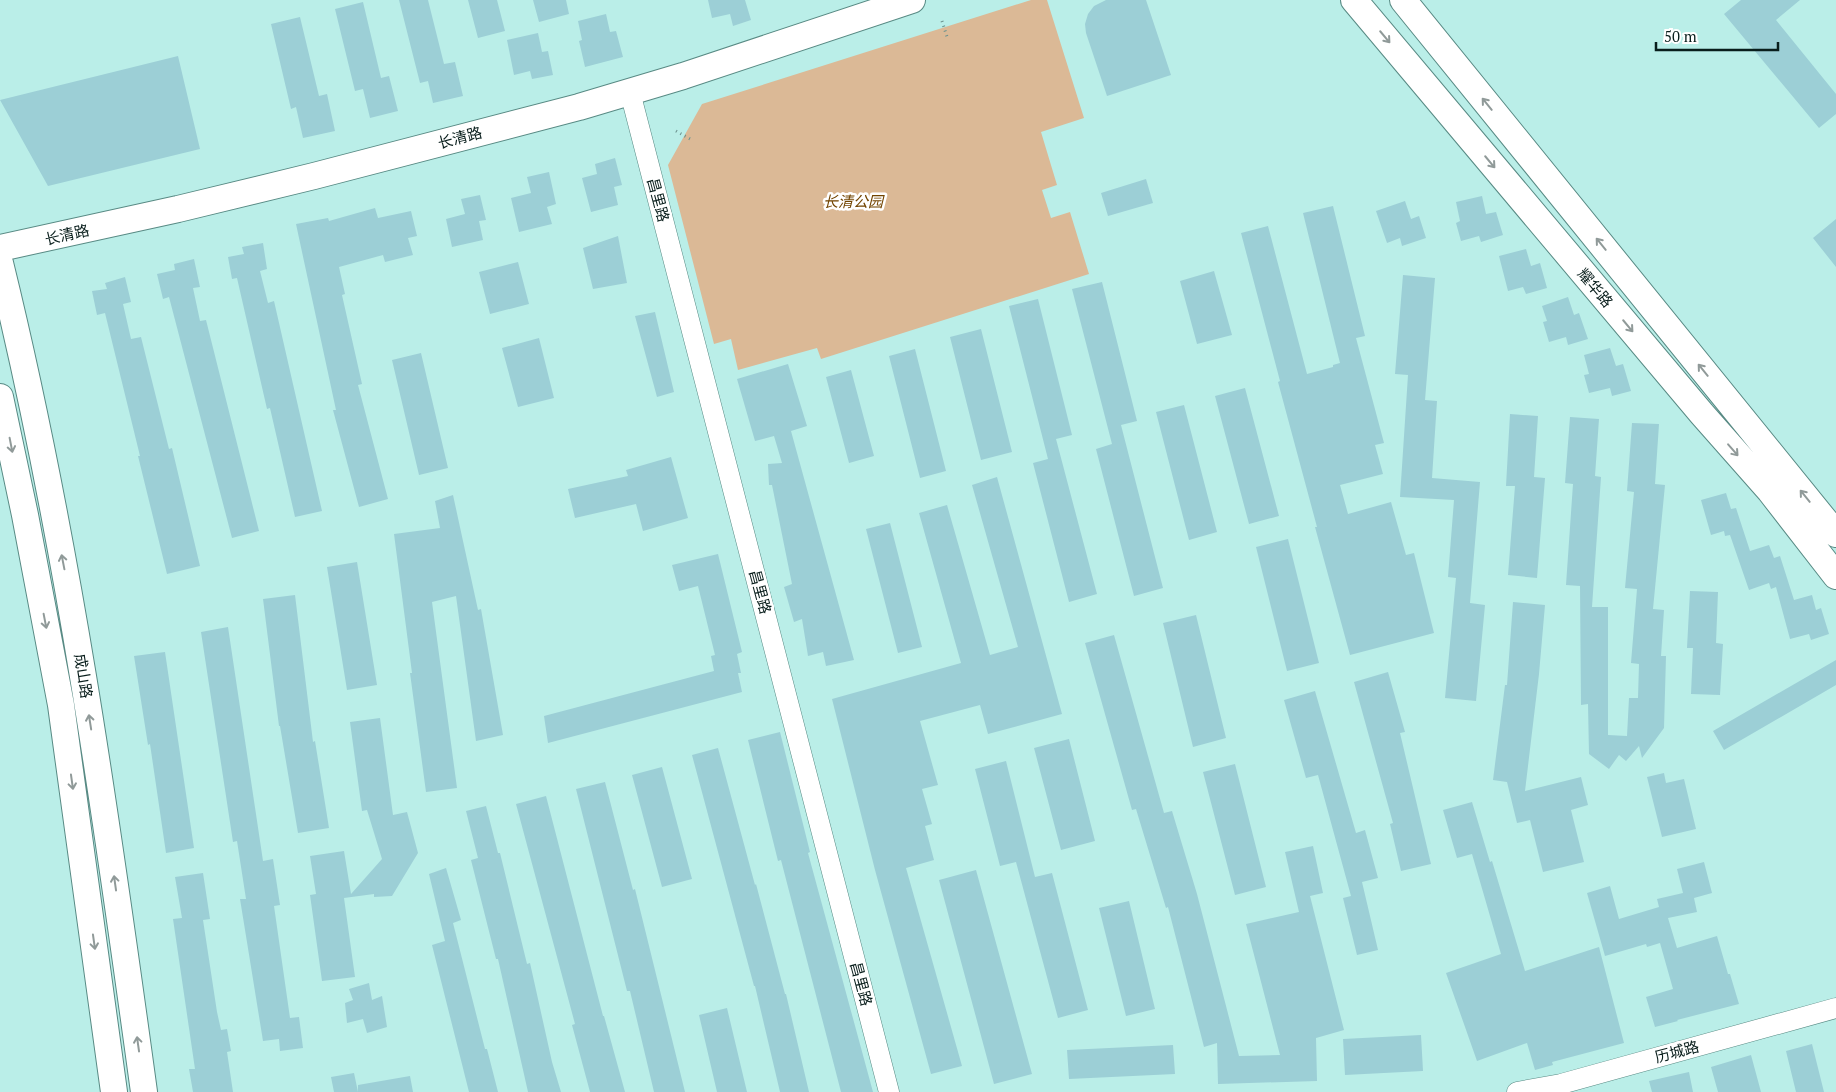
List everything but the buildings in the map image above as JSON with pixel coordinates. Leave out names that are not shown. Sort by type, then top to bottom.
[{"type":"main road","name":"长清路","points":[[0,248],[169,211],[314,176],[630,92],[912,0]]},
{"type":"main road","name":"耀华路","points":[[1354,0],[1702,414],[1770,491],[1836,576]]},
{"type":"main road","points":[[1403,0],[1836,534]]},
{"type":"main road","name":"成山路","points":[[0,263],[19,341],[72,609],[113,863],[144,1092]]},
{"type":"main road","name":"成山路","points":[[0,397],[23,505],[61,706],[114,1092]]},
{"type":"street","name":"昌里路","points":[[630,92],[889,1092]]},
{"type":"street","name":"历城路","points":[[1518,1092],[1561,1084],[1836,1008]]},
{"type":"path","points":[[942,21],[948,40]]},
{"type":"path","points":[[676,131],[692,140]]},
{"type":"green space","name":"长清公园","points":[[1031,0],[1047,0],[1084,118],[1041,132],[1057,185],[1042,190],[1051,218],[1070,212],[1089,274],[821,359],[817,348],[738,370],[731,339],[714,344],[668,165],[702,104]]}]
